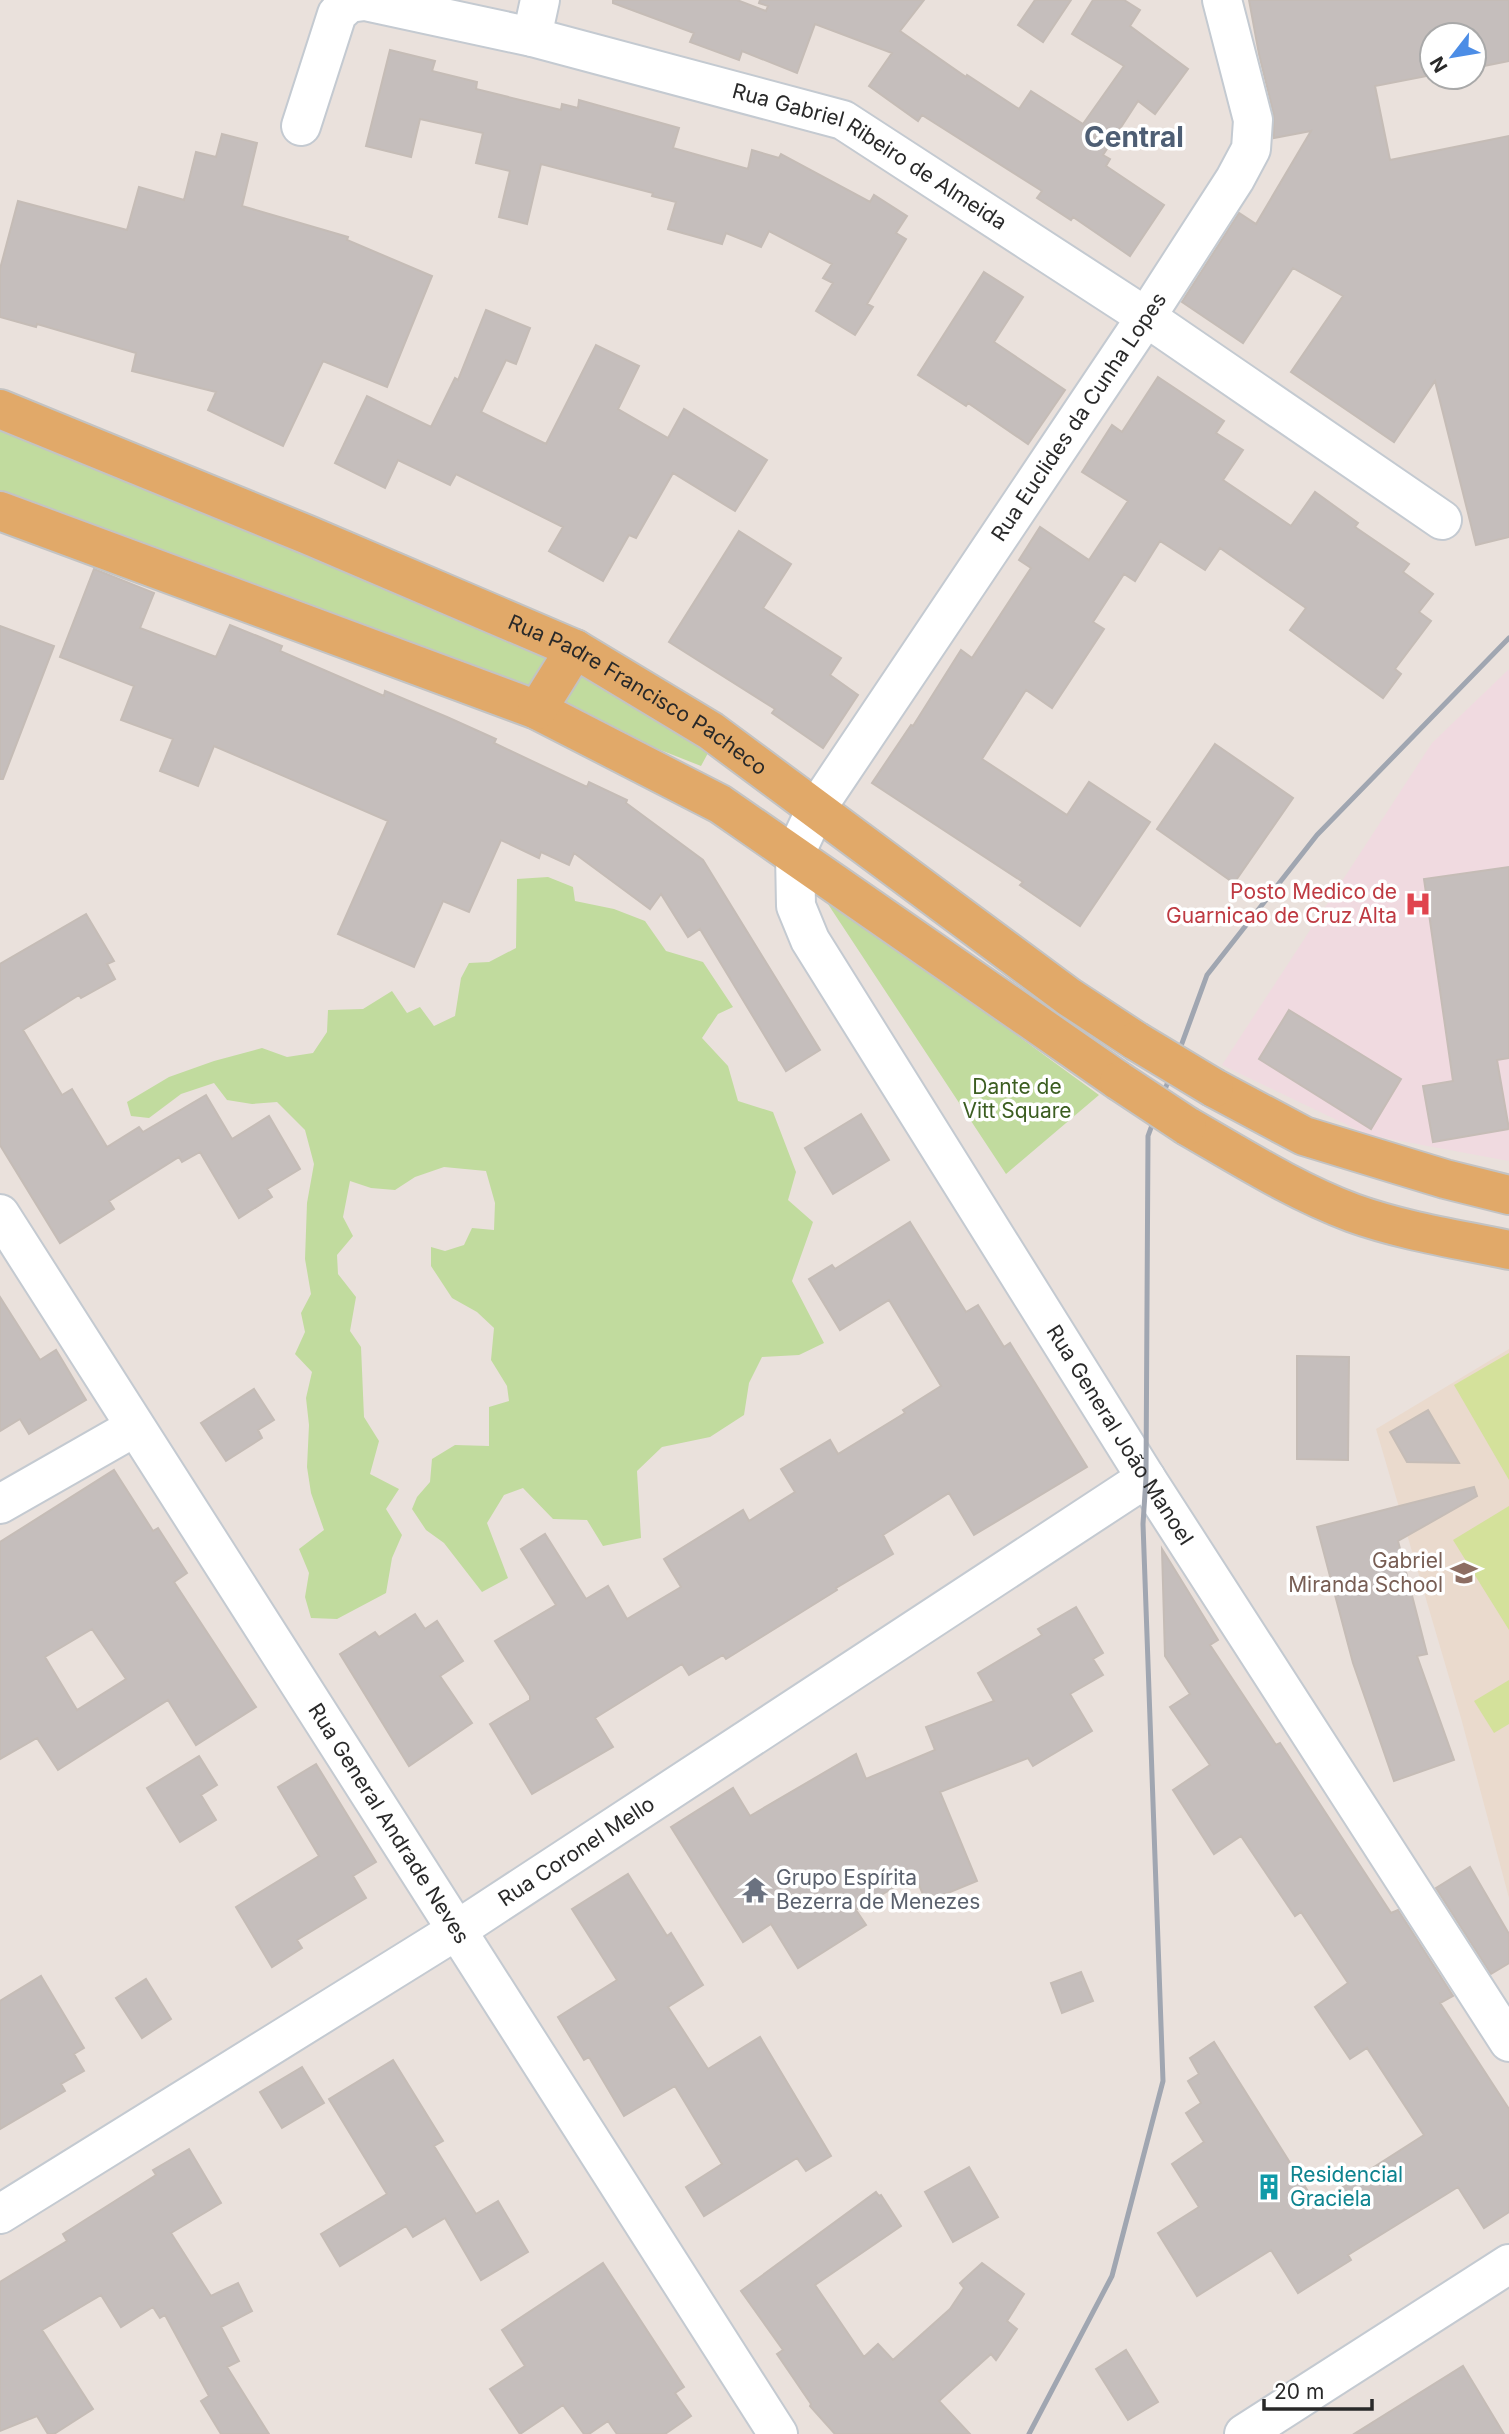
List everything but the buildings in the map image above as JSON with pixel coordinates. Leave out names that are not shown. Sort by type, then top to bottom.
[{"type":"main road","name":"Rua Padre Francisco Pacheco","points":[[0,409],[309,535],[575,649],[711,731],[1069,998],[1214,1088],[1304,1136],[1445,1179],[1509,1195]]},
{"type":"main road","points":[[0,511],[537,710],[720,804],[1119,1081],[1187,1126],[1289,1185],[1354,1213],[1509,1250]]},
{"type":"main road","points":[[537,710],[575,649]]},
{"type":"main road","points":[[1289,1185],[1304,1136]]},
{"type":"street","points":[[532,37],[540,0]]},
{"type":"street","name":"Rua Euclides da Cunha Lopes","points":[[816,809],[1146,317],[1235,179],[1251,149],[1253,120],[1222,0]]},
{"type":"street","name":"Rua Gabriel Ribeiro de Almeida","points":[[301,126],[337,14],[349,3],[365,1],[532,37],[843,120],[1146,317],[1442,520]]},
{"type":"street","name":"Rua General João Manoel","points":[[816,809],[795,854],[796,905],[810,940],[1146,1478],[1509,2042]]},
{"type":"street","name":"Rua General Andrade Neves","points":[[0,1214],[778,2434]]},
{"type":"street","points":[[0,1504],[135,1427]]},
{"type":"street","name":"Rua Coronel Mello","points":[[0,2214],[457,1930],[1146,1478]]},
{"type":"street","points":[[1244,2434],[1509,2264]]},
{"type":"shaded area","name":"Posto Medico de Guarnicao de Cruz Alta","points":[[1509,669],[1509,1161],[1368,1135],[1222,1065],[1432,743]]},
{"type":"shaded area","name":"Gabriel Miranda School","points":[[1509,1349],[1509,1898],[1461,1718],[1376,1429]]},
{"type":"green space","points":[[0,429],[590,667],[714,742],[701,766],[0,490]]},
{"type":"green space","points":[[548,877],[573,887],[575,901],[614,909],[645,921],[666,951],[703,962],[733,1007],[718,1014],[702,1038],[728,1066],[738,1101],[773,1112],[796,1172],[788,1200],[813,1222],[792,1281],[824,1343],[799,1355],[762,1357],[749,1383],[744,1415],[710,1437],[662,1447],[637,1471],[641,1538],[603,1546],[587,1520],[553,1519],[523,1488],[504,1495],[487,1523],[508,1578],[482,1592],[444,1543],[426,1530],[412,1509],[417,1497],[430,1482],[432,1459],[455,1445],[489,1446],[489,1407],[509,1401],[507,1386],[491,1360],[494,1328],[477,1312],[452,1298],[431,1266],[431,1247],[445,1251],[464,1245],[472,1228],[494,1230],[495,1203],[486,1171],[444,1167],[415,1177],[395,1190],[371,1188],[350,1181],[343,1217],[353,1236],[337,1255],[338,1274],[356,1297],[350,1331],[361,1347],[364,1417],[379,1441],[370,1474],[399,1489],[386,1509],[402,1535],[392,1558],[386,1593],[337,1619],[311,1618],[305,1597],[309,1573],[299,1549],[324,1530],[311,1493],[307,1467],[309,1425],[306,1398],[312,1372],[295,1354],[305,1332],[301,1313],[311,1294],[305,1259],[307,1203],[314,1164],[305,1130],[277,1102],[252,1104],[227,1100],[214,1083],[181,1094],[149,1118],[131,1116],[127,1102],[169,1077],[262,1048],[287,1057],[313,1053],[327,1032],[328,1010],[363,1009],[392,991],[407,1013],[420,1007],[434,1026],[455,1016],[461,978],[469,963],[489,962],[516,948],[517,879]]},
{"type":"green space","name":"Dante de Vitt Square","points":[[820,892],[1099,1095],[1006,1174]]},
{"type":"green space","points":[[1509,1353],[1509,1480],[1454,1385]]},
{"type":"green space","points":[[1509,1506],[1509,1630],[1453,1540]]},
{"type":"green space","points":[[1509,1680],[1509,1724],[1494,1733],[1474,1701]]},
{"type":"railway","points":[[1029,2434],[1112,2276],[1163,2081],[1143,1524],[1146,1478],[1148,1136],[1207,975],[1317,835],[1509,638]]},
{"type":"place","name":"Posto Medico de Guarnicao de Cruz Alta","points":[[1418,904]]},
{"type":"place","name":"Gabriel Miranda School","points":[[1464,1573]]},
{"type":"place","name":"Grupo Espírita Bezerra de Menezes","points":[[755,1890]]},
{"type":"place","name":"Residencial Graciela","points":[[1269,2187]]},
{"type":"district","name":"Central","points":[[1134,137]]}]
